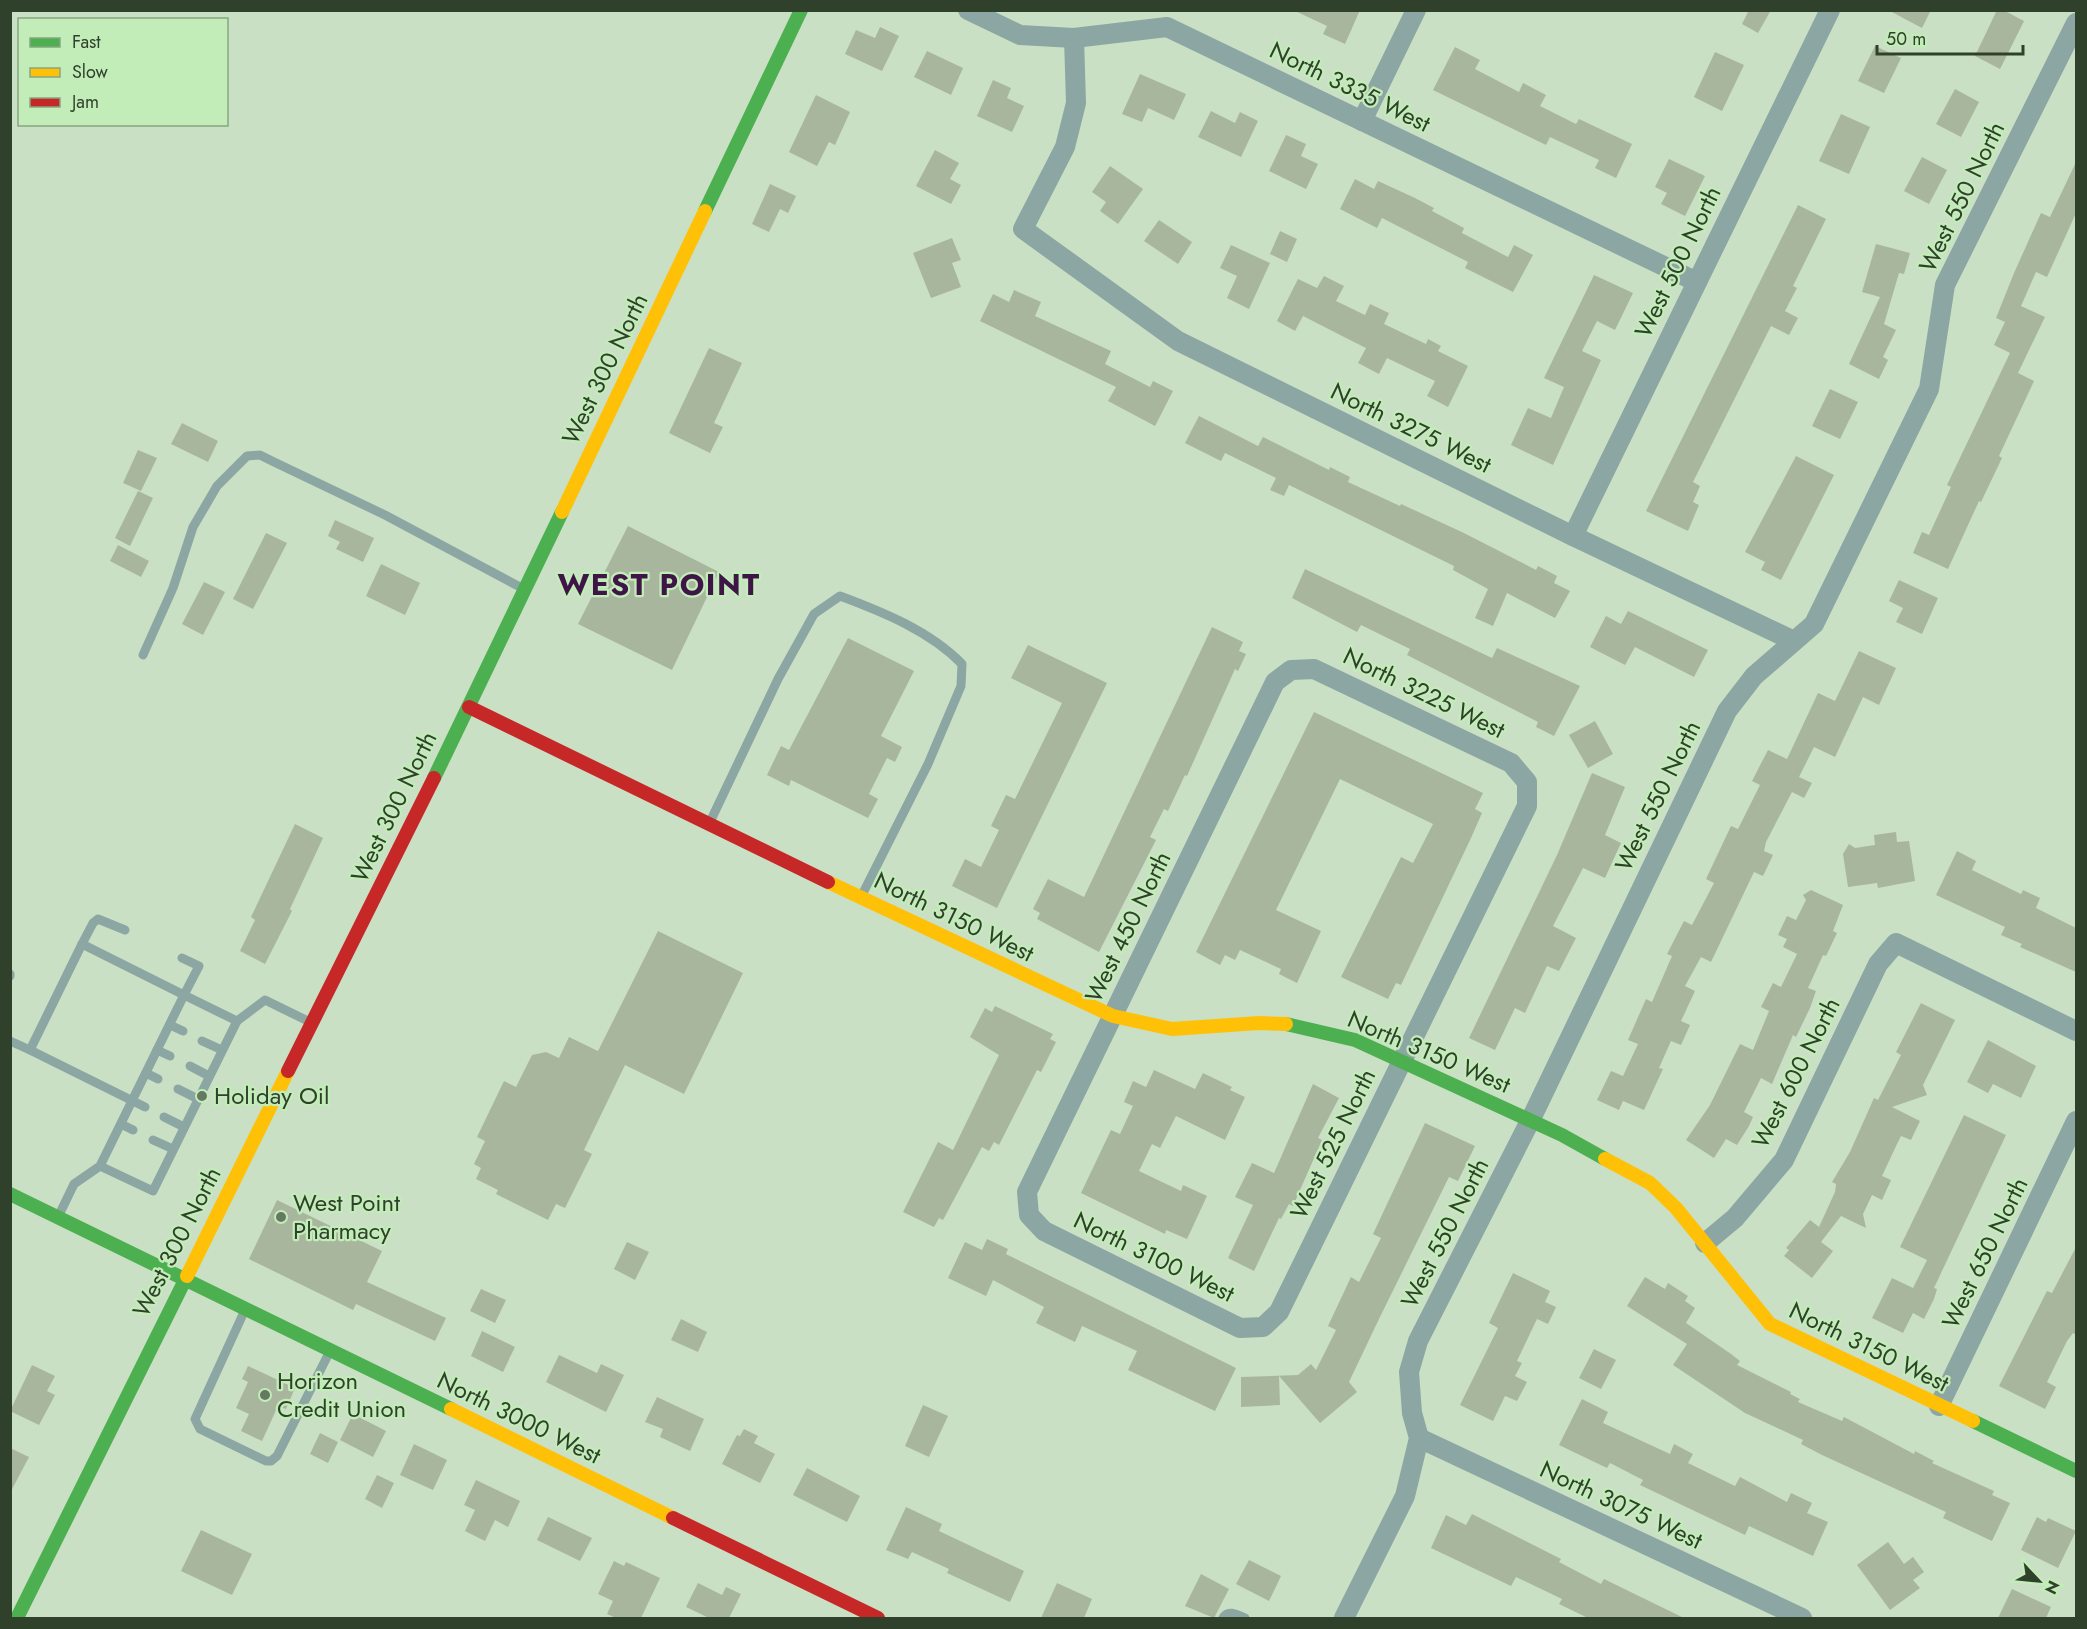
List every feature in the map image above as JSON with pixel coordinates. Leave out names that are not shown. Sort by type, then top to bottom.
[{"type":"main road","name":"West 300 North","points":[[17,1618],[469,707],[801,10]]},
{"type":"main road","name":"North 3150 West","points":[[469,707],[1113,1016],[1172,1029],[1259,1023],[1296,1025],[1355,1040],[1530,1121],[1650,1183],[1676,1208],[1770,1324],[2076,1471]]},
{"type":"main road","name":"North 3000 West","points":[[10,1194],[850,1612],[878,1618]]},
{"type":"street","name":"North 3335 West","points":[[968,10],[1020,35],[1074,38],[1167,27],[1697,282]]},
{"type":"street","points":[[1362,121],[1416,10]]},
{"type":"street","name":"West 500 North","points":[[1573,536],[1830,10]]},
{"type":"street","name":"West 550 North","points":[[1344,1618],[1405,1496],[1419,1438],[1412,1413],[1409,1372],[1418,1341],[1530,1121],[1727,711],[1754,676],[1814,624],[1929,389],[1945,285],[2076,23]]},
{"type":"street","name":"North 3275 West","points":[[1074,38],[1076,103],[1065,147],[1023,229],[1178,341],[1573,536],[1794,641]]},
{"type":"street","name":"North 3225 West","points":[[1291,670],[1314,669],[1511,763],[1527,782]]},
{"type":"street","name":"West 450 North","points":[[1029,1215],[1028,1192],[1275,682],[1291,670]]},
{"type":"street","name":"West 525 North","points":[[1263,1327],[1279,1312],[1527,806],[1527,782]]},
{"type":"street","name":"West 600 North","points":[[1705,1243],[1735,1218],[1784,1160],[1878,964],[1896,943],[2076,1031]]},
{"type":"street","name":"West 650 North","points":[[1939,1406],[2076,1121]]},
{"type":"street","name":"North 3100 West","points":[[1029,1215],[1044,1231],[1240,1328],[1263,1327]]},
{"type":"street","name":"North 3075 West","points":[[1419,1438],[1802,1618]]},
{"type":"lane","points":[[143,655],[173,588],[193,527],[217,486],[247,456],[260,455],[283,466],[385,515],[524,589]]},
{"type":"lane","points":[[709,824],[778,679],[814,614],[840,596],[873,609],[944,646],[962,664],[961,686],[928,764],[861,897]]},
{"type":"lane","points":[[30,1050],[93,923],[98,919],[125,930]]},
{"type":"lane","points":[[82,944],[237,1021]]},
{"type":"lane","points":[[58,1217],[74,1184],[100,1166],[199,966],[182,958]]},
{"type":"lane","points":[[100,1166],[153,1191],[237,1021],[264,1000],[312,1023]]},
{"type":"lane","points":[[170,1025],[183,1031]]},
{"type":"lane","points":[[10,1041],[145,1107]]},
{"type":"lane","points":[[202,1041],[222,1050]]},
{"type":"lane","points":[[157,1050],[170,1056]]},
{"type":"lane","points":[[190,1066],[209,1076]]},
{"type":"lane","points":[[146,1073],[158,1079]]},
{"type":"lane","points":[[178,1089],[198,1099]]},
{"type":"lane","points":[[164,1116],[184,1127]]},
{"type":"lane","points":[[121,1124],[133,1130]]},
{"type":"lane","points":[[153,1140],[173,1149]]},
{"type":"lane","points":[[245,1310],[195,1415],[196,1425],[200,1429],[266,1461],[271,1461],[277,1456],[329,1351]]},
{"type":"lane","points":[[1223,1618],[1234,1613],[1245,1618]]},
{"type":"building","points":[[1293,10],[1360,10],[1345,44],[1323,34],[1327,26]]},
{"type":"building","points":[[1749,10],[1771,10],[1758,33],[1742,24]]},
{"type":"building","points":[[1888,10],[1931,10],[1922,28]]},
{"type":"building","points":[[1997,10],[2003,10],[2024,21],[2000,69],[1975,56]]},
{"type":"building","points":[[880,27],[899,36],[882,71],[845,54],[856,30],[875,38]]},
{"type":"building","points":[[1875,46],[1901,58],[1884,93],[1858,81]]},
{"type":"building","points":[[1455,47],[1480,60],[1475,69],[1519,92],[1523,83],[1546,95],[1540,106],[1576,124],[1579,119],[1632,144],[1616,178],[1595,168],[1599,160],[1550,137],[1546,145],[1433,90]]},
{"type":"building","points":[[927,51],[963,68],[951,95],[914,77]]},
{"type":"building","points":[[1715,52],[1744,65],[1722,111],[1694,97]]},
{"type":"building","points":[[1140,74],[1186,94],[1174,120],[1148,108],[1142,122],[1122,114]]},
{"type":"building","points":[[993,80],[1011,88],[1007,98],[1024,106],[1012,132],[977,116]]},
{"type":"building","points":[[1955,89],[1979,102],[1961,137],[1936,124]]},
{"type":"building","points":[[816,95],[850,112],[835,145],[829,142],[817,166],[789,152]]},
{"type":"building","points":[[1211,111],[1235,123],[1240,112],[1258,121],[1241,157],[1198,137]]},
{"type":"building","points":[[1841,114],[1870,127],[1849,174],[1819,161]]},
{"type":"building","points":[[1286,135],[1306,144],[1301,156],[1318,164],[1306,189],[1269,171]]},
{"type":"building","points":[[935,150],[959,163],[950,179],[961,185],[951,204],[916,186]]},
{"type":"building","points":[[1922,157],[1947,170],[1929,204],[1904,191]]},
{"type":"building","points":[[1669,159],[1705,176],[1685,216],[1661,204],[1667,193],[1655,187]]},
{"type":"building","points":[[2076,162],[2076,213],[2047,277],[2036,272],[2021,306],[2045,317],[2018,373],[2034,381],[1999,456],[2002,458],[1981,502],[1979,501],[1948,569],[1913,553],[1922,532],[1929,535],[1951,487],[1947,485],[2010,353],[1994,345],[2005,322],[1996,318],[2014,273],[2041,213],[2050,217]]},
{"type":"building","points":[[1110,166],[1143,189],[1118,224],[1100,211],[1106,202],[1092,192]]},
{"type":"building","points":[[1355,179],[1374,189],[1378,181],[1415,198],[1434,208],[1432,211],[1464,228],[1462,233],[1508,257],[1514,245],[1533,255],[1513,292],[1465,268],[1468,262],[1382,218],[1377,228],[1340,209]]},
{"type":"building","points":[[770,184],[796,196],[788,213],[780,209],[769,232],[752,224]]},
{"type":"building","points":[[1798,205],[1826,219],[1793,286],[1797,288],[1785,311],[1798,318],[1789,335],[1771,326],[1693,482],[1700,486],[1693,502],[1699,505],[1688,531],[1646,511]]},
{"type":"building","points":[[1159,220],[1192,242],[1178,264],[1144,241]]},
{"type":"building","points":[[1280,231],[1297,239],[1287,262],[1270,254]]},
{"type":"building","points":[[952,238],[961,260],[952,263],[961,287],[931,298],[913,253]]},
{"type":"building","points":[[1876,244],[1910,253],[1904,274],[1899,273],[1884,324],[1896,330],[1883,357],[1888,360],[1879,379],[1849,364],[1880,297],[1862,292]]},
{"type":"building","points":[[1231,245],[1270,263],[1249,309],[1227,298],[1237,276],[1220,268]]},
{"type":"building","points":[[1594,275],[1633,293],[1615,330],[1597,321],[1582,351],[1601,360],[1553,465],[1511,445],[1528,408],[1551,418],[1564,387],[1544,378]]},
{"type":"building","points":[[1324,276],[1344,286],[1336,301],[1365,315],[1370,304],[1389,313],[1384,324],[1426,344],[1428,339],[1441,346],[1438,351],[1468,366],[1448,407],[1427,396],[1435,381],[1387,358],[1379,374],[1358,363],[1366,348],[1303,316],[1295,331],[1277,321],[1298,279],[1317,288]]},
{"type":"building","points":[[1014,290],[1041,302],[1035,316],[1111,351],[1105,364],[1150,387],[1153,381],[1173,391],[1155,426],[1108,401],[1116,387],[980,321],[993,294],[1009,302]]},
{"type":"building","points":[[709,348],[742,363],[714,423],[723,427],[710,453],[669,433]]},
{"type":"building","points":[[1830,389],[1858,402],[1840,439],[1812,426]]},
{"type":"building","points":[[1199,416],[1258,446],[1263,437],[1329,470],[1330,467],[1350,477],[1348,482],[1464,533],[1536,570],[1538,566],[1557,576],[1554,583],[1570,591],[1555,618],[1507,593],[1493,626],[1475,618],[1488,589],[1453,570],[1454,566],[1289,485],[1284,496],[1270,490],[1276,478],[1225,453],[1221,461],[1185,443]]},
{"type":"building","points":[[182,423],[218,441],[208,462],[171,444]]},
{"type":"building","points":[[138,450],[157,458],[141,491],[123,483]]},
{"type":"building","points":[[1796,456],[1834,475],[1781,580],[1761,570],[1765,562],[1745,552]]},
{"type":"building","points":[[138,491],[153,498],[130,546],[115,538]]},
{"type":"building","points":[[335,520],[374,538],[363,562],[336,549],[340,542],[328,536]]},
{"type":"building","points":[[628,526],[719,572],[672,670],[578,624]]},
{"type":"building","points":[[266,533],[287,543],[253,609],[233,599]]},
{"type":"building","points":[[118,545],[149,561],[141,577],[110,561]]},
{"type":"building","points":[[381,564],[420,583],[405,615],[366,596]]},
{"type":"building","points":[[1305,569],[1492,658],[1497,648],[1580,686],[1554,736],[1536,727],[1538,722],[1407,655],[1410,649],[1361,625],[1357,632],[1292,598]]},
{"type":"building","points":[[1899,580],[1938,598],[1922,634],[1896,622],[1903,608],[1889,601]]},
{"type":"building","points":[[204,582],[225,592],[203,635],[182,624]]},
{"type":"building","points":[[1628,611],[1708,650],[1694,677],[1635,647],[1625,665],[1590,647],[1606,616],[1621,624]]},
{"type":"building","points":[[1212,627],[1243,642],[1239,651],[1246,654],[1238,671],[1235,669],[1187,776],[1185,775],[1168,811],[1164,809],[1150,837],[1156,840],[1099,952],[1037,919],[1040,913],[1033,909],[1048,879],[1084,897]]},
{"type":"building","points":[[848,638],[914,671],[881,736],[902,747],[895,762],[887,758],[869,794],[878,799],[868,818],[791,780],[789,786],[767,775],[781,746],[789,750]]},
{"type":"building","points":[[1028,645],[1107,683],[997,908],[952,886],[965,859],[981,867],[999,830],[991,826],[1006,795],[1015,799],[1062,703],[1011,678]]},
{"type":"building","points":[[1859,651],[1896,668],[1879,705],[1863,697],[1835,757],[1814,747],[1799,777],[1812,783],[1804,798],[1792,792],[1766,842],[1764,851],[1773,855],[1763,876],[1754,872],[1711,962],[1701,957],[1685,986],[1695,991],[1681,1021],[1690,1025],[1681,1045],[1671,1041],[1659,1068],[1663,1069],[1644,1110],[1623,1101],[1619,1110],[1597,1100],[1611,1071],[1623,1076],[1638,1044],[1628,1040],[1646,999],[1652,1002],[1672,956],[1667,954],[1684,921],[1692,925],[1714,883],[1706,879],[1731,826],[1738,829],[1760,785],[1752,781],[1768,750],[1787,759],[1818,693],[1835,701]]},
{"type":"building","points":[[1314,712],[1483,793],[1475,809],[1482,813],[1471,838],[1401,985],[1396,983],[1388,999],[1341,977],[1401,857],[1413,863],[1433,824],[1340,779],[1276,910],[1321,931],[1297,983],[1279,974],[1281,969],[1240,950],[1235,960],[1225,955],[1220,965],[1196,952]]},
{"type":"building","points":[[1595,721],[1613,754],[1588,768],[1569,735]]},
{"type":"building","points":[[1592,773],[1625,787],[1605,835],[1621,843],[1605,878],[1583,868],[1553,926],[1576,938],[1559,971],[1547,966],[1525,1013],[1515,1008],[1495,1050],[1469,1038],[1557,855]]},
{"type":"building","points":[[295,824],[323,838],[290,909],[292,911],[265,964],[240,951],[255,920],[251,917]]},
{"type":"building","points":[[1896,832],[1897,842],[1909,841],[1915,881],[1878,888],[1877,883],[1848,887],[1843,854],[1849,844],[1855,848],[1875,845],[1874,835]]},
{"type":"building","points":[[1957,851],[1976,861],[1972,870],[2021,894],[2023,890],[2040,898],[2036,908],[2076,928],[2076,972],[2020,947],[2022,944],[2001,935],[2005,927],[1936,895]]},
{"type":"building","points":[[1811,890],[1843,905],[1833,931],[1837,933],[1826,956],[1823,955],[1808,988],[1816,991],[1810,1008],[1796,1037],[1793,1035],[1772,1084],[1761,1078],[1744,1112],[1753,1117],[1737,1145],[1726,1139],[1714,1158],[1686,1140],[1710,1105],[1740,1044],[1753,1050],[1769,1011],[1761,1007],[1773,983],[1781,987],[1797,954],[1783,947],[1787,939],[1778,935],[1787,916],[1796,920],[1806,900],[1803,895]]},
{"type":"building","points":[[658,931],[743,973],[684,1094],[625,1065],[584,1150],[592,1154],[565,1208],[556,1204],[548,1220],[496,1194],[498,1190],[476,1179],[481,1168],[474,1164],[485,1141],[477,1137],[504,1081],[516,1087],[532,1055],[546,1052],[559,1058],[569,1037],[598,1051]]},
{"type":"building","points":[[1921,1003],[1955,1020],[1923,1085],[1927,1095],[1892,1107],[1920,1121],[1911,1140],[1901,1136],[1882,1176],[1891,1180],[1882,1200],[1872,1195],[1863,1214],[1866,1228],[1841,1216],[1821,1242],[1833,1251],[1812,1278],[1784,1256],[1789,1250],[1786,1248],[1810,1220],[1819,1227],[1835,1192],[1836,1184],[1832,1182],[1850,1152],[1874,1098],[1878,1100],[1901,1055],[1896,1052]]},
{"type":"building","points":[[995,1006],[1053,1034],[1050,1039],[1056,1042],[1041,1072],[1037,1070],[999,1145],[994,1142],[989,1151],[982,1147],[943,1220],[939,1218],[934,1227],[903,1212],[938,1142],[953,1150],[999,1055],[970,1037],[985,1008],[992,1012]]},
{"type":"building","points":[[1988,1040],[2036,1066],[2021,1098],[1993,1084],[1988,1093],[1967,1082]]},
{"type":"building","points":[[1154,1070],[1195,1089],[1203,1073],[1232,1087],[1230,1090],[1245,1097],[1225,1140],[1176,1116],[1160,1148],[1152,1144],[1139,1171],[1181,1191],[1183,1185],[1207,1196],[1187,1239],[1166,1230],[1165,1234],[1081,1193],[1111,1130],[1120,1134],[1133,1106],[1124,1102],[1133,1081],[1146,1087]]},
{"type":"building","points":[[1313,1084],[1339,1098],[1318,1138],[1322,1140],[1293,1206],[1289,1204],[1281,1219],[1279,1218],[1254,1271],[1228,1258],[1253,1205],[1235,1197],[1252,1163],[1274,1173]]},
{"type":"building","points":[[1964,1115],[2006,1135],[1934,1288],[1937,1289],[1934,1299],[1924,1319],[1913,1313],[1903,1333],[1872,1318],[1892,1278],[1913,1288],[1927,1260],[1900,1247]]},
{"type":"building","points":[[1425,1123],[1475,1146],[1458,1181],[1449,1177],[1379,1319],[1349,1382],[1357,1392],[1320,1423],[1279,1376],[1280,1405],[1241,1407],[1241,1377],[1298,1375],[1311,1364],[1316,1370],[1336,1330],[1328,1326],[1351,1277],[1359,1282],[1381,1238],[1373,1234]]},
{"type":"building","points":[[277,1200],[382,1251],[367,1282],[446,1318],[435,1341],[356,1304],[353,1310],[249,1259]]},
{"type":"building","points":[[987,1239],[1008,1249],[1006,1254],[1236,1368],[1215,1411],[1128,1370],[1137,1351],[1082,1326],[1075,1342],[1036,1323],[1044,1307],[993,1280],[986,1296],[948,1278],[965,1242],[982,1250]]},
{"type":"building","points":[[627,1242],[649,1252],[635,1280],[614,1269]]},
{"type":"building","points":[[2076,1247],[2076,1335],[2073,1333],[2067,1341],[2047,1382],[2056,1387],[2045,1409],[1999,1386],[2047,1291],[2052,1293]]},
{"type":"building","points":[[1513,1273],[1550,1291],[1545,1302],[1556,1307],[1548,1324],[1537,1319],[1517,1361],[1522,1363],[1515,1376],[1527,1382],[1517,1401],[1505,1396],[1493,1421],[1460,1405],[1498,1328],[1489,1323]]},
{"type":"building","points":[[1645,1277],[1665,1289],[1668,1283],[1688,1296],[1685,1301],[1695,1308],[1686,1323],[1740,1361],[1737,1365],[1791,1392],[1790,1394],[1800,1399],[1798,1402],[1842,1421],[1844,1417],[1914,1454],[1915,1451],[1934,1461],[1932,1463],[1994,1491],[1992,1495],[2010,1503],[1992,1541],[1943,1518],[1946,1512],[1801,1444],[1803,1440],[1745,1413],[1673,1365],[1687,1344],[1627,1306]]},
{"type":"building","points":[[481,1289],[506,1300],[495,1323],[470,1311]]},
{"type":"building","points":[[681,1319],[707,1332],[698,1352],[671,1340]]},
{"type":"building","points":[[482,1331],[515,1347],[503,1372],[471,1356]]},
{"type":"building","points":[[1594,1349],[1616,1360],[1601,1389],[1579,1378]]},
{"type":"building","points":[[559,1355],[597,1373],[601,1364],[624,1375],[606,1412],[546,1382]]},
{"type":"building","points":[[32,1365],[55,1376],[47,1391],[55,1395],[39,1425],[10,1411]]},
{"type":"building","points":[[248,1366],[295,1388],[286,1409],[278,1406],[262,1441],[241,1431],[249,1414],[236,1408],[248,1382],[242,1379]]},
{"type":"building","points":[[657,1397],[704,1419],[690,1451],[660,1437],[663,1429],[645,1422]]},
{"type":"building","points":[[1582,1399],[1608,1412],[1603,1423],[1670,1454],[1674,1444],[1693,1454],[1688,1463],[1735,1486],[1740,1477],[1787,1502],[1791,1493],[1812,1503],[1807,1513],[1828,1522],[1813,1556],[1749,1526],[1745,1535],[1640,1485],[1643,1480],[1610,1463],[1607,1468],[1559,1445]]},
{"type":"building","points":[[923,1405],[948,1416],[929,1457],[905,1446]]},
{"type":"building","points":[[353,1414],[386,1431],[373,1457],[340,1440]]},
{"type":"building","points":[[744,1429],[758,1436],[754,1443],[775,1454],[760,1483],[722,1464],[737,1435],[740,1436]]},
{"type":"building","points":[[320,1433],[338,1442],[328,1463],[310,1454]]},
{"type":"building","points":[[414,1444],[447,1460],[433,1490],[400,1475]]},
{"type":"building","points":[[10,1448],[29,1457],[10,1493]]},
{"type":"building","points":[[807,1468],[860,1496],[847,1522],[793,1495]]},
{"type":"building","points":[[377,1475],[394,1483],[382,1508],[365,1499]]},
{"type":"building","points":[[476,1480],[520,1501],[508,1527],[495,1520],[485,1541],[465,1531],[475,1510],[464,1505]]},
{"type":"building","points":[[906,1507],[942,1524],[939,1531],[1024,1571],[1010,1602],[947,1573],[949,1569],[912,1552],[908,1559],[886,1550]]},
{"type":"building","points":[[1472,1514],[1561,1559],[1559,1562],[1601,1584],[1604,1579],[1684,1618],[1588,1618],[1559,1604],[1562,1599],[1516,1577],[1511,1586],[1431,1548],[1446,1515],[1466,1525]]},
{"type":"building","points":[[548,1517],[592,1538],[580,1561],[537,1540]]},
{"type":"building","points":[[2037,1517],[2046,1522],[2048,1518],[2076,1531],[2058,1568],[2021,1550]]},
{"type":"building","points":[[201,1530],[252,1554],[232,1595],[181,1571]]},
{"type":"building","points":[[1888,1542],[1904,1564],[1913,1557],[1924,1572],[1913,1580],[1920,1588],[1890,1610],[1857,1565]]},
{"type":"building","points":[[1249,1560],[1281,1576],[1269,1601],[1236,1584]]},
{"type":"building","points":[[614,1561],[624,1566],[626,1562],[660,1578],[641,1618],[616,1618],[607,1614],[613,1601],[598,1594]]},
{"type":"building","points":[[1201,1574],[1229,1589],[1214,1618],[1185,1606]]},
{"type":"building","points":[[698,1583],[722,1595],[726,1587],[741,1594],[729,1618],[709,1618],[686,1607]]},
{"type":"building","points":[[1057,1583],[1092,1599],[1084,1618],[1041,1618]]},
{"type":"building","points":[[2012,1589],[2051,1607],[2046,1618],[1998,1618]]},
{"type":"traffic: fast","points":[[705,211],[801,10]]},
{"type":"traffic: fast","points":[[434,778],[562,512]]},
{"type":"traffic: fast","points":[[1286,1024],[1355,1040],[1562,1135],[1605,1159]]},
{"type":"traffic: fast","points":[[10,1194],[451,1409]]},
{"type":"traffic: fast","points":[[17,1618],[187,1276]]},
{"type":"traffic: fast","points":[[1973,1421],[2076,1471]]},
{"type":"traffic: slow","points":[[562,512],[705,211]]},
{"type":"traffic: slow","points":[[828,882],[1113,1016],[1172,1029],[1259,1023],[1286,1024]]},
{"type":"traffic: slow","points":[[187,1276],[288,1071]]},
{"type":"traffic: slow","points":[[1605,1159],[1650,1183],[1676,1208],[1770,1324],[1973,1421]]},
{"type":"traffic: slow","points":[[451,1409],[673,1518]]},
{"type":"traffic: jam","points":[[469,707],[828,882]]},
{"type":"traffic: jam","points":[[288,1071],[434,778]]},
{"type":"traffic: jam","points":[[673,1518],[878,1618]]},
{"type":"place","name":"Holiday Oil","points":[[202,1096]]},
{"type":"place","name":"West Point Pharmacy","points":[[281,1217]]},
{"type":"place","name":"Horizon Credit Union","points":[[265,1395]]},
{"type":"district","name":"WEST POINT","points":[[659,585]]}]
